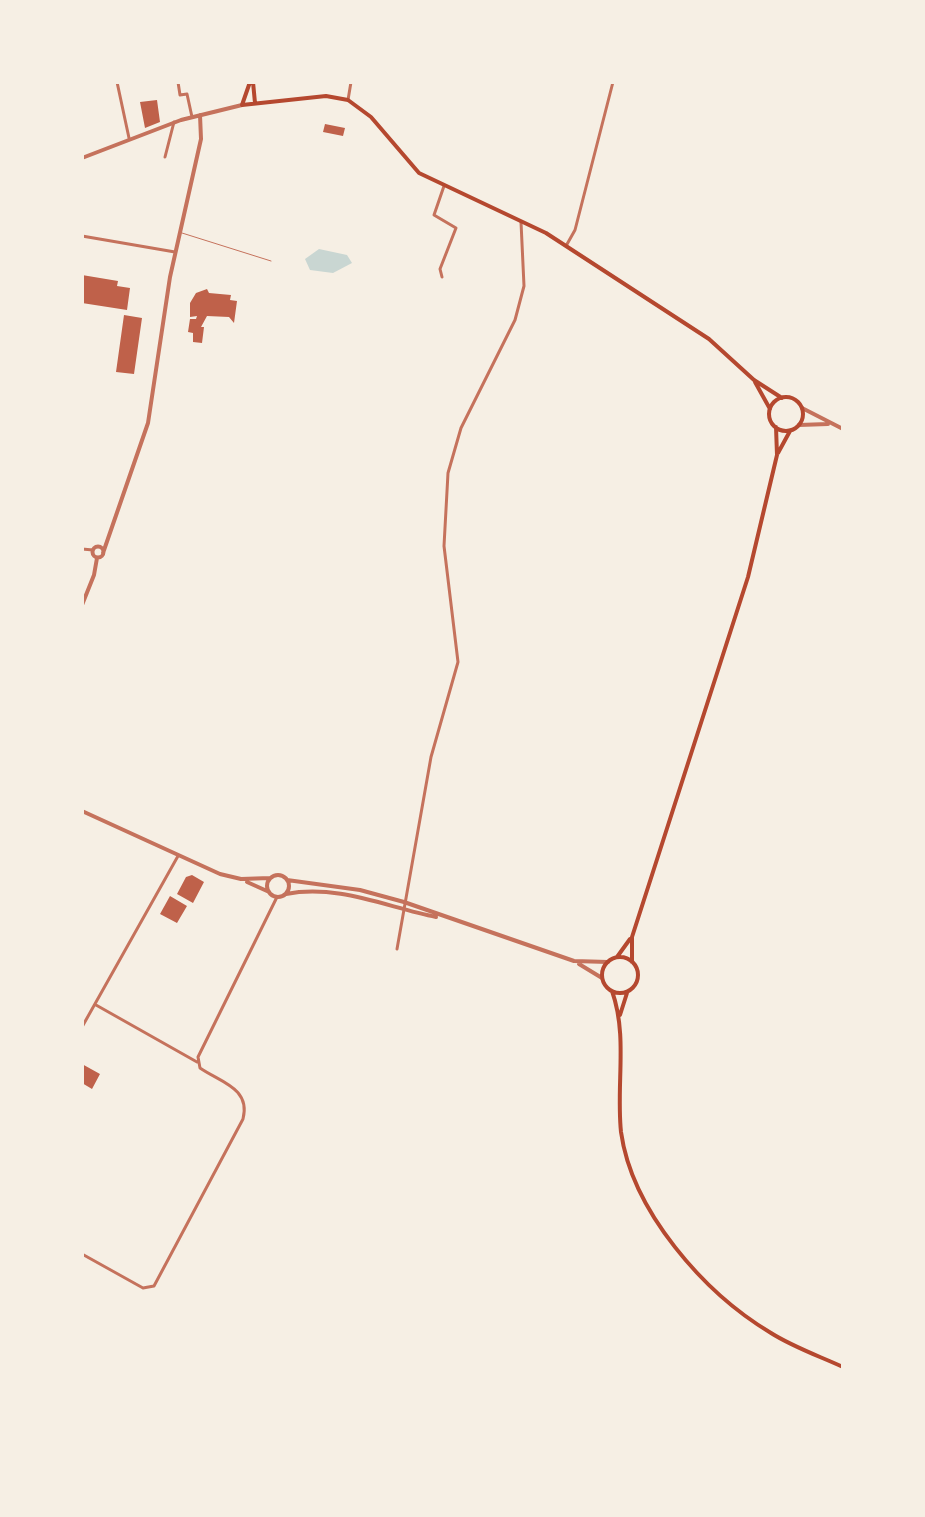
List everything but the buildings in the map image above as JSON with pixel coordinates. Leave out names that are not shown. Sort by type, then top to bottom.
[{"type":"main road","points":[[251,82],[255,103]]},
{"type":"main road","points":[[242,105],[251,82]]},
{"type":"main road","points":[[242,105],[326,96],[348,100],[371,117],[412,168],[566,246],[709,339],[754,380],[782,398],[796,401],[802,408],[799,425],[790,431],[777,455],[748,577],[632,937],[632,962],[638,979],[628,991],[620,1018],[620,1113],[624,1146],[636,1185],[653,1219],[670,1242],[745,1315],[780,1339],[843,1367]]},
{"type":"main road","points":[[754,380],[776,427],[777,455]]},
{"type":"main road","points":[[770,409],[782,398]]},
{"type":"main road","points":[[776,427],[790,431]]},
{"type":"main road","points":[[620,1018],[612,991],[602,978],[608,962],[617,957],[632,937]]},
{"type":"main road","points":[[617,957],[632,962]]},
{"type":"main road","points":[[612,991],[628,991]]},
{"type":"street","points":[[117,82],[129,138]]},
{"type":"street","points":[[178,82],[180,95],[187,94],[192,117]]},
{"type":"street","points":[[348,100],[351,82]]},
{"type":"street","points":[[566,246],[575,230],[613,82]]},
{"type":"street","points":[[82,158],[174,122],[242,105]]},
{"type":"street","points":[[97,558],[103,553],[148,423],[175,252],[201,139],[200,115]]},
{"type":"street","points":[[165,157],[174,122]]},
{"type":"street","points":[[442,277],[440,269],[456,228],[434,215],[444,186]]},
{"type":"street","points":[[397,949],[435,737],[458,662],[444,536],[448,473],[461,428],[515,320],[524,286],[521,221]]},
{"type":"street","points":[[82,236],[175,252]]},
{"type":"street","points":[[802,408],[843,429]]},
{"type":"street","points":[[799,425],[831,424]]},
{"type":"street","points":[[95,549],[109,536]]},
{"type":"street","points":[[82,549],[95,549],[103,553]]},
{"type":"street","points":[[82,605],[94,575],[95,549]]},
{"type":"street","points":[[82,811],[277,897]]},
{"type":"street","points":[[82,1027],[179,856]]},
{"type":"street","points":[[241,879],[279,875],[287,880],[360,890],[404,902],[444,919]]},
{"type":"street","points":[[267,891],[270,878]]},
{"type":"street","points":[[286,894],[287,880]]},
{"type":"street","points":[[197,1062],[277,897],[286,894],[344,895],[444,919],[574,961],[602,978]]},
{"type":"street","points":[[574,961],[608,962]]},
{"type":"street","points":[[82,1254],[143,1288],[157,1282],[244,1113],[238,1092],[204,1071],[197,1062],[95,1004]]},
{"type":"lane","points":[[179,233],[271,261]]},
{"type":"shaded area","points":[[319,249],[347,255],[352,263],[333,273],[310,270],[305,259]]}]
